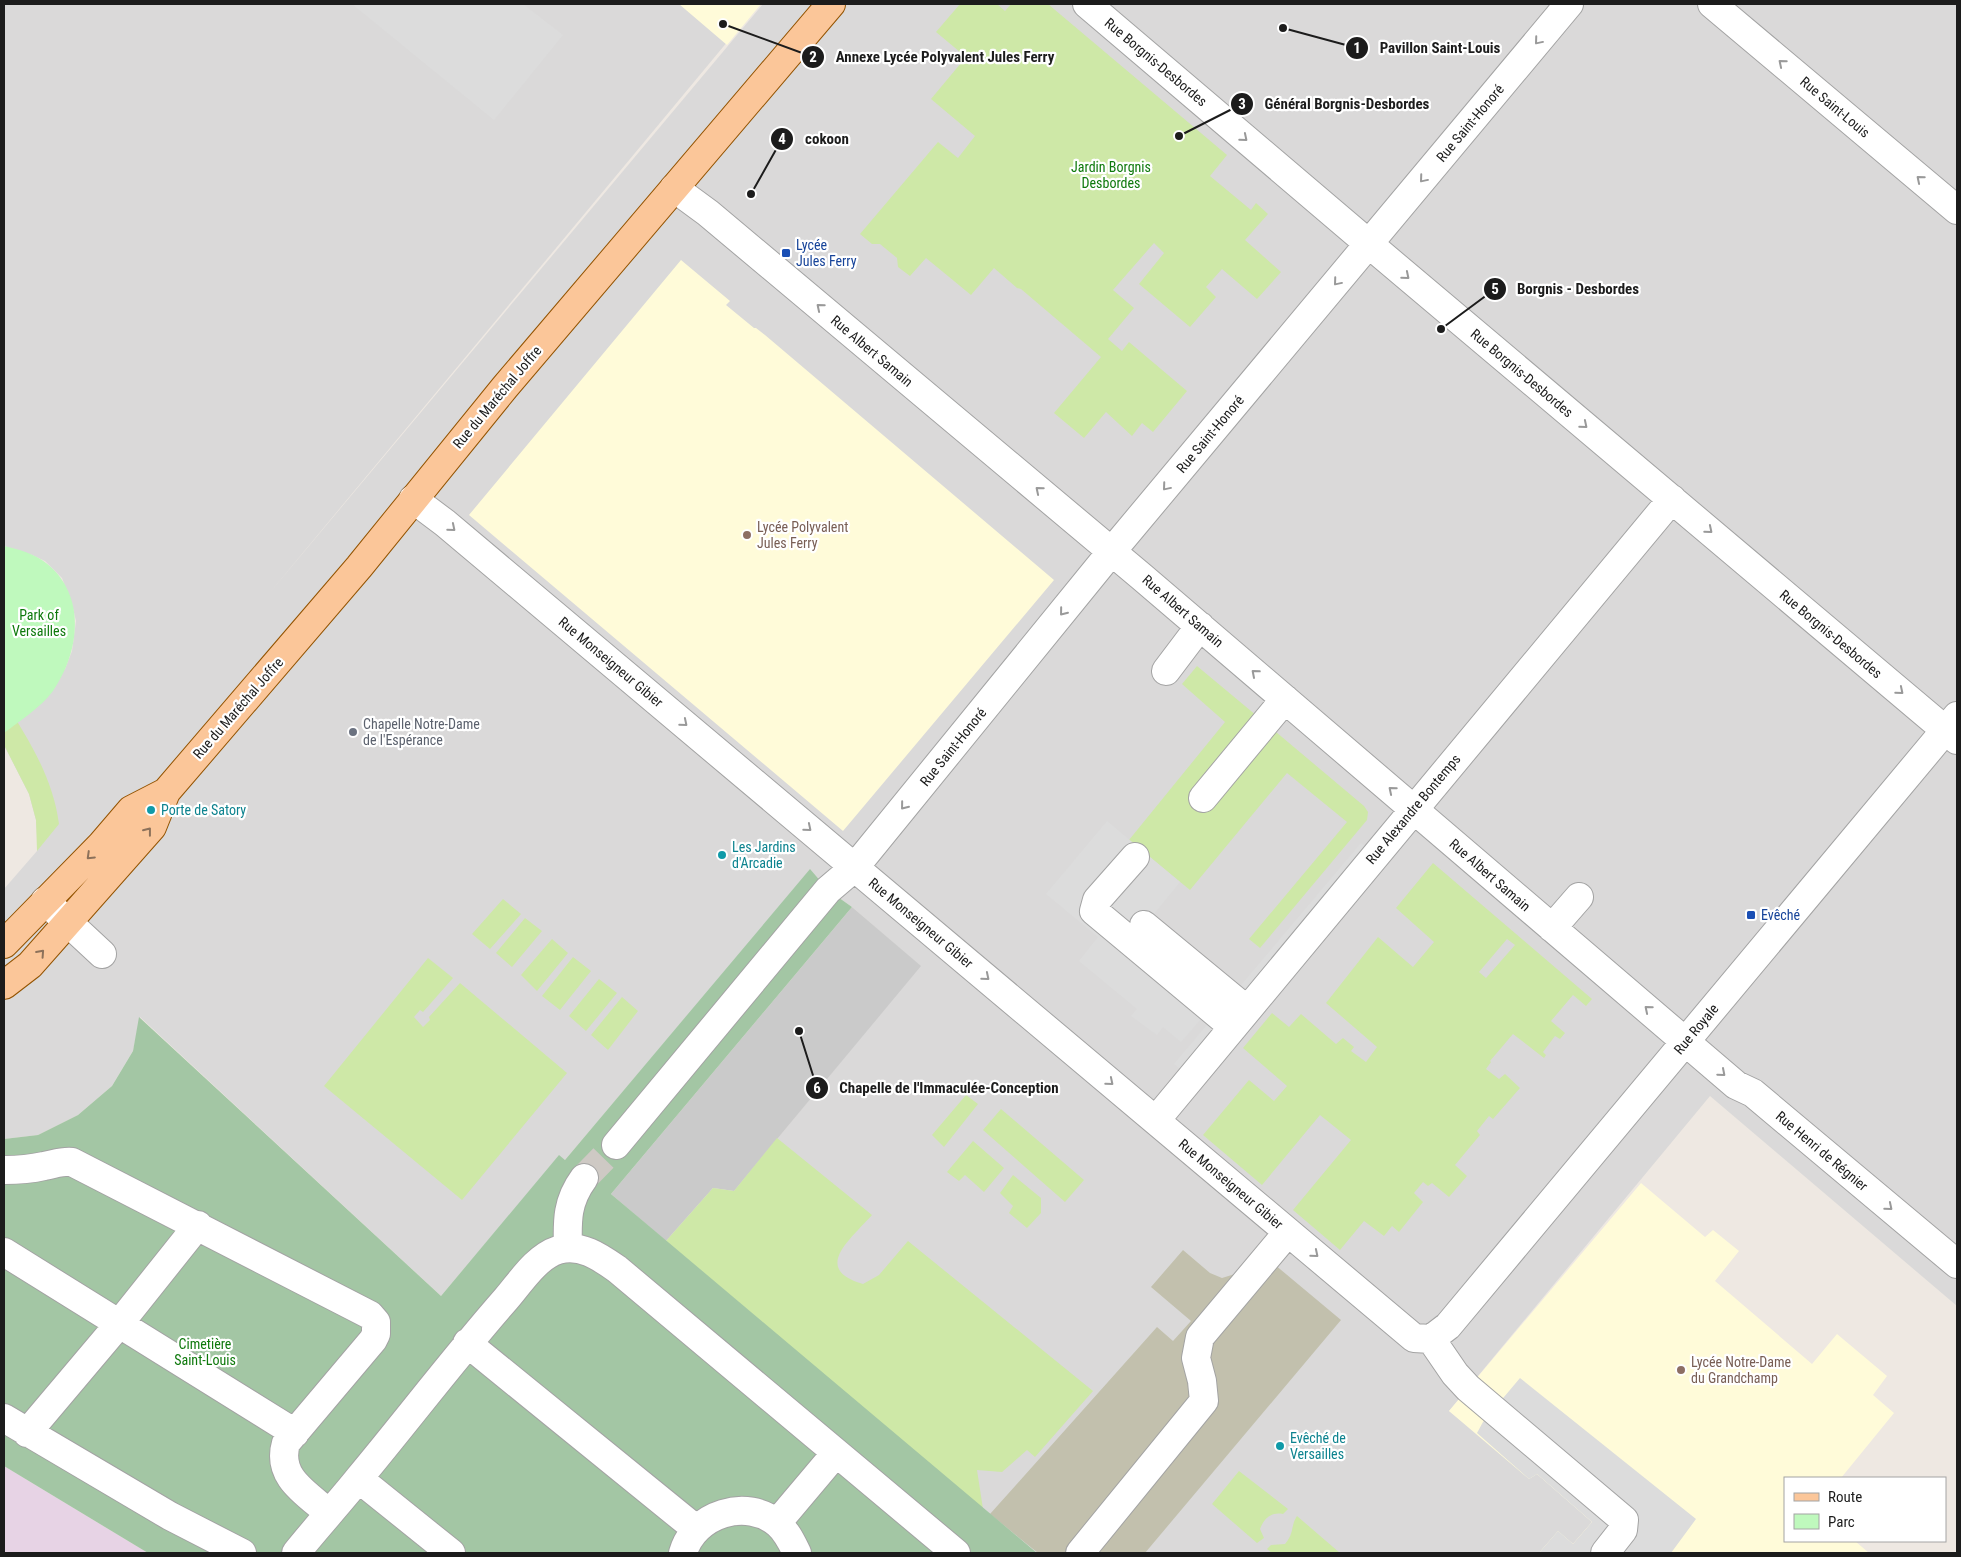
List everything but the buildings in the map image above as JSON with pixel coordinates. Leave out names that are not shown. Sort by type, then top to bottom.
[{"type":"main road","name":"Rue du Maréchal Joffre","points":[[4,985],[30,964],[152,827],[166,792],[359,567],[505,387],[831,4]]},
{"type":"main road","name":"Rue du Maréchal Joffre","points":[[4,944],[101,845],[131,810],[166,792]]},
{"type":"street","name":"Rue Borgnis-Desbordes","points":[[1087,4],[1672,499],[1953,729]]},
{"type":"street","name":"Rue Saint-Honoré","points":[[616,1145],[828,890],[855,867],[1112,551],[1570,4]]},
{"type":"street","name":"Rue Saint-Louis","points":[[1712,4],[1957,210]]},
{"type":"street","name":"Rue Albert Samain","points":[[674,188],[708,213],[1112,551],[1685,1041]]},
{"type":"street","name":"Rue Monseigneur Gibier","points":[[413,499],[453,529],[1414,1338],[1431,1339]]},
{"type":"street","name":"Rue Alexandre Bontemps","points":[[1156,1120],[1672,499]]},
{"type":"street","points":[[1166,671],[1200,626]]},
{"type":"street","points":[[1203,798],[1285,699]]},
{"type":"street","name":"Rue Royale","points":[[1431,1339],[1448,1326],[1685,1041],[1953,729]]},
{"type":"street","points":[[1135,857],[1097,900],[1094,911],[1240,1019]]},
{"type":"street","points":[[1552,928],[1578,897]]},
{"type":"street","points":[[45,901],[102,954]]},
{"type":"street","points":[[1144,925],[1240,1019]]},
{"type":"street","name":"Rue Henri de Régnier","points":[[1685,1041],[1736,1085],[1754,1093],[1957,1264]]},
{"type":"street","points":[[4,1170],[37,1168],[61,1161],[72,1162],[198,1225],[370,1315],[376,1322],[376,1334],[373,1340],[286,1443],[283,1454],[285,1467],[291,1480],[328,1513]]},
{"type":"street","points":[[568,1248],[570,1207],[574,1192],[584,1178]]},
{"type":"street","points":[[27,1433],[119,1324],[198,1225]]},
{"type":"street","points":[[1080,1553],[1204,1401],[1202,1381],[1196,1358],[1200,1336],[1288,1232]]},
{"type":"street","points":[[296,1553],[358,1479],[466,1343],[535,1266],[548,1254],[568,1248],[582,1250],[599,1257],[617,1269],[956,1553]]},
{"type":"street","points":[[4,1252],[295,1433]]},
{"type":"street","points":[[1431,1339],[1455,1374],[1468,1388],[1624,1520],[1624,1530],[1605,1553]]},
{"type":"street","points":[[466,1343],[696,1529]]},
{"type":"street","points":[[4,1418],[170,1516],[242,1553]]},
{"type":"street","points":[[778,1523],[836,1453]]},
{"type":"street","points":[[358,1479],[451,1553]]},
{"type":"street","points":[[684,1553],[686,1545],[696,1529],[714,1516],[736,1511],[758,1513],[778,1523],[789,1537],[797,1553]]},
{"type":"shaded area","points":[[4,4],[684,4],[728,41],[267,596],[763,4],[1957,4],[1957,1306],[1710,1096],[1449,1411],[1477,1433],[1537,1474],[1592,1522],[1573,1544],[1558,1532],[1539,1553],[1037,1553],[666,1241],[713,1188],[734,1191],[920,966],[852,907],[828,890],[810,870],[565,1160],[559,1156],[441,1296],[140,1017],[133,1051],[112,1086],[78,1115],[38,1135],[4,1139],[4,889],[37,851],[37,834],[36,820],[29,794],[4,745],[4,733],[65,669],[72,651],[76,621],[62,578],[45,561],[4,546]]},
{"type":"shaded area","points":[[352,4],[523,4],[563,35],[494,120]]},
{"type":"shaded area","points":[[679,4],[761,4],[727,45]]},
{"type":"shaded area","name":"Lycée Polyvalent Jules Ferry","points":[[681,260],[730,301],[726,305],[765,335],[1054,580],[843,831],[469,515]]},
{"type":"shaded area","points":[[1107,821],[1180,882],[1149,920],[1220,997],[1181,1042],[1163,1027],[1157,1035],[1131,1016],[1137,1009],[1079,961],[1098,937],[1046,894]]},
{"type":"shaded area","points":[[1361,843],[1370,850],[1243,1007],[1231,997]]},
{"type":"shaded area","points":[[852,907],[921,966],[734,1191],[713,1188],[666,1241],[611,1194]]},
{"type":"shaded area","points":[[1217,1013],[1227,1022],[1185,1073],[1174,1064]]},
{"type":"shaded area","name":"Lycée Notre-Dame du Grandchamp","points":[[1641,1183],[1705,1237],[1713,1230],[1739,1251],[1715,1281],[1812,1364],[1837,1334],[1887,1376],[1873,1395],[1894,1413],[1842,1477],[1784,1477],[1784,1542],[1856,1542],[1869,1553],[1539,1553],[1558,1531],[1573,1544],[1592,1522],[1537,1474],[1529,1479],[1449,1411]]},
{"type":"shaded area","points":[[1256,1249],[1341,1320],[1145,1553],[1038,1553],[990,1514],[1157,1327],[1173,1341],[1191,1321],[1151,1287],[1183,1250],[1210,1273],[1222,1278],[1235,1274]]},
{"type":"shaded area","points":[[1520,1378],[1696,1519],[1671,1553],[1539,1553],[1558,1531],[1573,1544],[1592,1522],[1537,1474],[1529,1479],[1477,1433],[1483,1422]]},
{"type":"shaded area","points":[[4,1466],[148,1553],[4,1553]]},
{"type":"green space","name":"Jardin Borgnis Desbordes","points":[[960,4],[997,4],[1005,11],[1011,4],[1048,4],[1227,155],[1210,176],[1251,210],[1256,203],[1268,214],[1245,240],[1281,272],[1257,299],[1222,269],[1206,287],[1216,297],[1190,327],[1139,284],[1164,253],[1154,243],[1113,290],[1134,308],[1108,339],[1122,351],[1129,342],[1187,391],[1153,432],[1142,423],[1132,436],[1106,412],[1084,438],[1054,413],[1101,357],[994,268],[971,295],[926,258],[910,276],[898,267],[897,258],[880,244],[872,244],[860,234],[938,142],[958,158],[975,136],[931,99],[966,57],[936,32]]},
{"type":"green space","name":"Park of Versailles","points":[[4,546],[21,550],[37,557],[59,576],[68,591],[73,607],[75,624],[69,659],[53,691],[36,708],[4,733]]},
{"type":"green space","points":[[1197,666],[1257,716],[1213,806],[1276,732],[1364,806],[1368,812],[1367,820],[1260,948],[1249,939],[1347,822],[1287,773],[1190,890],[1129,840],[1225,722],[1182,684]]},
{"type":"green space","points":[[4,700],[38,759],[56,807],[59,824],[37,851],[36,820],[29,794],[4,745]]},
{"type":"green space","points":[[1433,863],[1592,999],[1586,1006],[1573,995],[1551,1021],[1565,1033],[1560,1039],[1555,1036],[1543,1052],[1546,1055],[1544,1058],[1513,1034],[1490,1061],[1486,1069],[1499,1079],[1505,1074],[1520,1088],[1493,1119],[1489,1116],[1477,1131],[1480,1135],[1455,1165],[1467,1176],[1449,1197],[1432,1183],[1428,1186],[1423,1182],[1414,1193],[1423,1202],[1399,1232],[1392,1226],[1384,1236],[1364,1221],[1340,1250],[1293,1210],[1351,1140],[1320,1115],[1262,1185],[1203,1135],[1249,1080],[1274,1101],[1287,1086],[1243,1048],[1272,1013],[1289,1027],[1301,1014],[1336,1044],[1343,1038],[1354,1047],[1351,1051],[1366,1062],[1377,1047],[1326,1003],[1378,937],[1413,967],[1434,942],[1396,908]],"holes":[[[1507,939],[1515,945],[1486,978],[1479,972]]]},
{"type":"green space","name":"Cimetière Saint-Louis","points":[[810,869],[828,890],[852,907],[611,1194],[1037,1553],[148,1553],[4,1466],[4,1139],[38,1135],[78,1115],[112,1086],[133,1051],[139,1017],[441,1296],[559,1155],[565,1160]]},
{"type":"green space","points":[[503,899],[521,914],[490,949],[472,934]]},
{"type":"green space","points":[[525,918],[542,931],[512,967],[496,953]]},
{"type":"green space","points":[[552,939],[568,953],[537,991],[521,975]]},
{"type":"green space","points":[[573,957],[591,971],[560,1010],[542,996]]},
{"type":"green space","points":[[428,958],[453,978],[423,1012],[420,1010],[414,1017],[423,1027],[430,1020],[429,1017],[460,983],[567,1073],[462,1200],[324,1086]]},
{"type":"green space","points":[[599,979],[617,993],[586,1031],[569,1016]]},
{"type":"green space","points":[[622,997],[638,1011],[608,1050],[591,1035]]},
{"type":"green space","points":[[966,1095],[978,1104],[944,1147],[932,1135]]},
{"type":"green space","points":[[1001,1109],[1084,1180],[1065,1202],[983,1130]]},
{"type":"green space","points":[[777,1138],[872,1215],[846,1243],[840,1253],[837,1262],[840,1270],[848,1278],[863,1284],[879,1275],[908,1241],[1093,1391],[1035,1457],[1027,1450],[1002,1472],[977,1470],[983,1509],[666,1241],[713,1188],[734,1191]]},
{"type":"green space","points":[[973,1141],[1004,1168],[984,1192],[965,1175],[959,1181],[947,1172]]},
{"type":"green space","points":[[1013,1175],[1041,1198],[1041,1213],[1027,1228],[1009,1213],[1013,1206],[1000,1193]]},
{"type":"green space","points":[[1239,1471],[1288,1509],[1283,1514],[1275,1514],[1266,1519],[1260,1529],[1264,1538],[1257,1543],[1212,1504]]},
{"type":"green space","points":[[1297,1516],[1340,1553],[1272,1553],[1267,1549],[1271,1545],[1285,1544]]},
{"type":"tunnel","points":[[584,1178],[616,1145]]},
{"type":"place","name":"Annexe Lycée Polyvalent Jules Ferry","points":[[723,24]]},
{"type":"place","name":"Pavillon Saint-Louis","points":[[1283,28]]},
{"type":"place","name":"Général Borgnis-Desbordes","points":[[1179,136]]},
{"type":"place","name":"cokoon","points":[[751,194]]},
{"type":"place","name":"Lycée Jules Ferry","points":[[786,253]]},
{"type":"place","name":"Borgnis - Desbordes","points":[[1441,329]]},
{"type":"place","name":"Lycée Polyvalent Jules Ferry","points":[[747,535]]},
{"type":"place","name":"Chapelle Notre-Dame de l'Espérance","points":[[353,732]]},
{"type":"place","name":"Porte de Satory","points":[[151,810]]},
{"type":"place","name":"Les Jardins d'Arcadie","points":[[722,855]]},
{"type":"place","name":"Evêché","points":[[1751,915]]},
{"type":"place","name":"Chapelle de l'Immaculée-Conception","points":[[799,1031]]},
{"type":"place","name":"Lycée Notre-Dame du Grandchamp","points":[[1681,1370]]},
{"type":"place","name":"Evêché de Versailles","points":[[1280,1446]]}]
